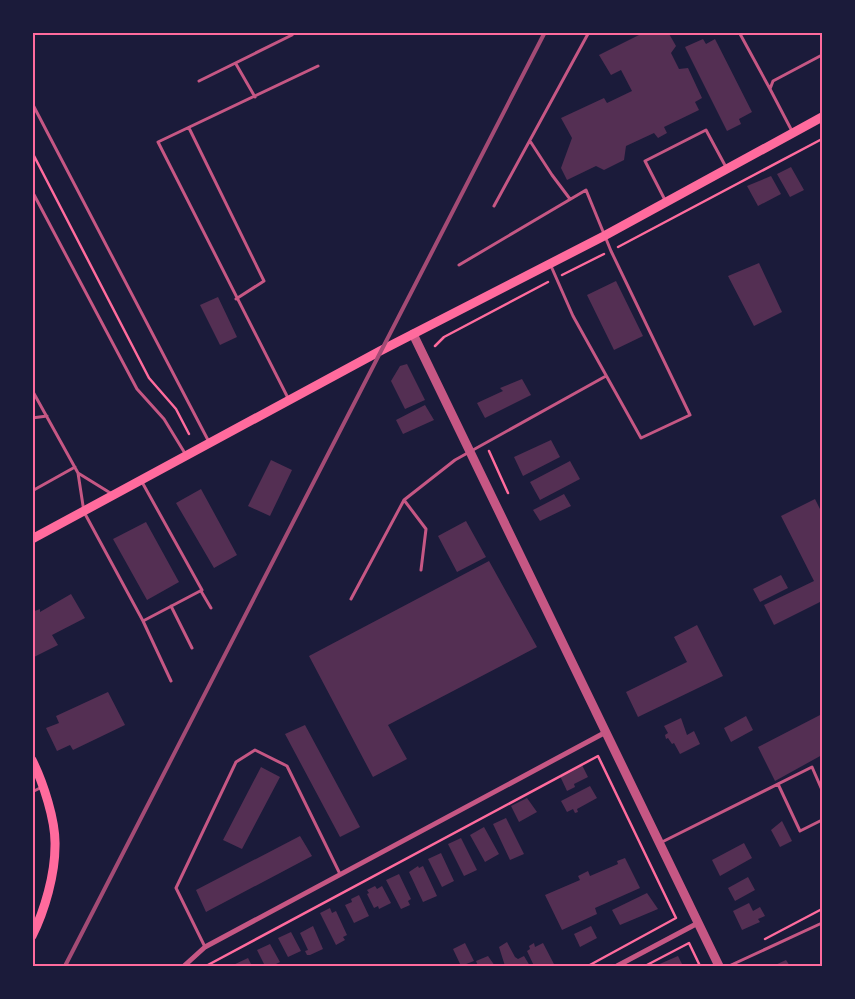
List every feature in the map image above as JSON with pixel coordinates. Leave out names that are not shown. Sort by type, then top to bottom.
[{"type":"main road","points":[[32,539],[413,334],[666,203],[822,117]]},
{"type":"main road","points":[[32,760],[44,786],[56,846],[45,910],[33,932]]},
{"type":"street","points":[[413,334],[720,966]]},
{"type":"street","points":[[184,966],[205,947],[606,732]]},
{"type":"street","points":[[617,966],[698,923]]},
{"type":"lane","points":[[494,206],[588,32]]},
{"type":"lane","points":[[739,32],[793,133]]},
{"type":"lane","points":[[199,81],[292,35]]},
{"type":"lane","points":[[770,89],[773,80],[822,55]]},
{"type":"lane","points":[[236,64],[255,98]]},
{"type":"lane","points":[[290,401],[158,142],[255,98],[318,66]]},
{"type":"lane","points":[[32,103],[210,444]]},
{"type":"lane","points":[[189,128],[264,281],[236,298]]},
{"type":"lane","points":[[666,203],[645,161],[706,130],[727,169]]},
{"type":"lane","points":[[530,141],[570,199]]},
{"type":"lane","points":[[459,265],[586,190],[604,236],[690,415],[641,438],[573,316],[550,263]]},
{"type":"lane","points":[[32,191],[137,389],[164,419],[187,457]]},
{"type":"lane","points":[[351,599],[404,500],[470,451],[606,376]]},
{"type":"lane","points":[[32,390],[78,473],[84,512],[143,621],[171,681]]},
{"type":"lane","points":[[32,418],[47,416]]},
{"type":"lane","points":[[32,491],[75,467]]},
{"type":"lane","points":[[78,473],[113,494]]},
{"type":"lane","points":[[142,481],[210,608]]},
{"type":"lane","points":[[404,500],[426,529],[421,570]]},
{"type":"lane","points":[[143,621],[201,591]]},
{"type":"lane","points":[[172,606],[192,648]]},
{"type":"lane","points":[[205,947],[176,888],[236,762],[255,750],[287,766],[340,875]]},
{"type":"lane","points":[[660,843],[812,767],[822,790]]},
{"type":"lane","points":[[778,784],[800,831],[822,820]]},
{"type":"lane","points":[[32,792],[44,786]]},
{"type":"lane","points":[[729,966],[822,923]]},
{"type":"path","points":[[435,346],[444,337],[822,139]]},
{"type":"path","points":[[32,152],[149,378],[176,409],[188,434]]},
{"type":"path","points":[[485,443],[508,493]]},
{"type":"path","points":[[206,966],[598,756],[676,918],[588,966]]},
{"type":"path","points":[[759,942],[822,909]]},
{"type":"path","points":[[645,966],[689,943],[700,966]]},
{"type":"building","points":[[640,32],[668,32],[676,46],[671,53],[679,69],[688,68],[702,98],[695,102],[699,110],[664,127],[667,133],[658,138],[654,133],[626,146],[624,160],[604,170],[596,166],[567,180],[561,168],[572,138],[561,118],[604,98],[607,103],[632,91],[621,70],[611,75],[599,55],[641,34]]},
{"type":"building","points":[[703,39],[706,44],[715,39],[752,112],[739,119],[741,124],[727,131],[685,47]]},
{"type":"building","points":[[791,167],[804,190],[790,197],[777,174]]},
{"type":"building","points":[[771,176],[781,194],[758,206],[747,186]]},
{"type":"building","points":[[759,263],[782,312],[754,326],[728,276]]},
{"type":"building","points":[[616,281],[643,336],[614,350],[587,295]]},
{"type":"building","points":[[218,297],[237,337],[220,345],[200,305]]},
{"type":"building","points":[[407,364],[425,400],[405,409],[391,381],[400,366]]},
{"type":"building","points":[[522,379],[531,395],[485,418],[477,403],[503,391],[500,388]]},
{"type":"building","points":[[425,405],[434,420],[403,434],[396,420]]},
{"type":"building","points":[[551,440],[560,457],[523,476],[514,457]]},
{"type":"building","points":[[271,460],[292,470],[270,516],[248,506]]},
{"type":"building","points":[[570,461],[580,479],[540,500],[530,482]]},
{"type":"building","points":[[201,489],[237,555],[214,568],[176,503]]},
{"type":"building","points":[[564,494],[571,506],[540,521],[533,510]]},
{"type":"building","points":[[815,499],[822,513],[822,601],[774,625],[764,605],[814,581],[781,516]]},
{"type":"building","points":[[466,521],[486,557],[457,572],[438,536]]},
{"type":"building","points":[[146,522],[179,582],[147,600],[113,539]]},
{"type":"building","points":[[489,561],[537,647],[388,725],[407,759],[373,777],[309,656]]},
{"type":"building","points":[[781,575],[788,588],[760,602],[753,589]]},
{"type":"building","points":[[71,594],[85,618],[52,635],[58,645],[32,658],[32,612],[40,609],[40,612]]},
{"type":"building","points":[[697,625],[723,676],[638,717],[626,692],[687,662],[674,637]]},
{"type":"building","points":[[108,692],[125,725],[73,750],[70,745],[57,751],[46,728],[59,723],[56,716]]},
{"type":"building","points":[[822,714],[822,755],[775,781],[758,747]]},
{"type":"building","points":[[746,716],[753,730],[731,742],[724,728]]},
{"type":"building","points":[[681,718],[687,735],[694,731],[700,744],[680,754],[674,743],[672,744],[668,738],[666,739],[665,735],[668,733],[664,726]]},
{"type":"building","points":[[305,725],[360,827],[340,837],[285,734]]},
{"type":"building","points":[[582,765],[588,777],[574,784],[575,787],[567,791],[560,776]]},
{"type":"building","points":[[261,767],[280,777],[242,849],[223,840]]},
{"type":"building","points":[[590,786],[597,798],[577,809],[578,812],[575,813],[573,809],[567,812],[561,801]]},
{"type":"building","points":[[527,798],[537,812],[519,822],[511,806]]},
{"type":"building","points":[[506,818],[524,854],[510,860],[493,824]]},
{"type":"building","points":[[782,821],[792,841],[780,847],[771,830]]},
{"type":"building","points":[[484,827],[499,854],[485,862],[470,835]]},
{"type":"building","points":[[300,836],[312,856],[206,912],[196,890]]},
{"type":"building","points":[[461,838],[477,870],[464,876],[448,844]]},
{"type":"building","points":[[744,843],[752,858],[720,876],[712,860]]},
{"type":"building","points":[[441,853],[454,881],[442,887],[428,859]]},
{"type":"building","points":[[625,858],[640,888],[595,908],[597,914],[562,930],[545,895],[580,880],[578,876],[588,871],[590,876],[618,864],[617,861]]},
{"type":"building","points":[[418,866],[419,868],[423,866],[437,896],[423,902],[409,872]]},
{"type":"building","points":[[399,874],[411,899],[408,901],[410,905],[401,909],[386,880]]},
{"type":"building","points":[[748,877],[755,890],[735,901],[728,888]]},
{"type":"building","points":[[375,886],[377,889],[382,886],[391,903],[379,909],[378,906],[374,908],[367,894],[369,893],[367,890]]},
{"type":"building","points":[[647,893],[658,909],[620,925],[612,910]]},
{"type":"building","points":[[359,895],[369,916],[354,923],[345,905],[352,902],[351,899]]},
{"type":"building","points":[[749,903],[753,911],[760,907],[765,916],[758,919],[760,922],[742,930],[733,911]]},
{"type":"building","points":[[330,908],[332,913],[336,911],[347,935],[343,937],[345,940],[336,945],[320,913]]},
{"type":"building","points":[[313,926],[323,949],[307,955],[305,951],[308,950],[300,933]]},
{"type":"building","points":[[591,926],[597,938],[580,947],[574,934]]},
{"type":"building","points":[[291,932],[301,951],[288,957],[278,938]]},
{"type":"building","points":[[507,942],[515,957],[518,959],[524,956],[530,966],[505,966],[499,947]]},
{"type":"building","points":[[465,943],[474,961],[461,966],[453,949]]},
{"type":"building","points":[[534,943],[535,947],[543,943],[555,966],[534,966],[527,951],[530,949],[529,946]]},
{"type":"building","points":[[270,944],[280,962],[272,966],[265,966],[257,950]]},
{"type":"building","points":[[488,956],[495,966],[478,966],[476,961]]},
{"type":"building","points":[[678,956],[683,966],[655,966]]},
{"type":"building","points":[[248,958],[252,966],[231,966]]},
{"type":"building","points":[[786,960],[790,966],[773,966]]},
{"type":"railway","points":[[65,966],[545,32]]}]
